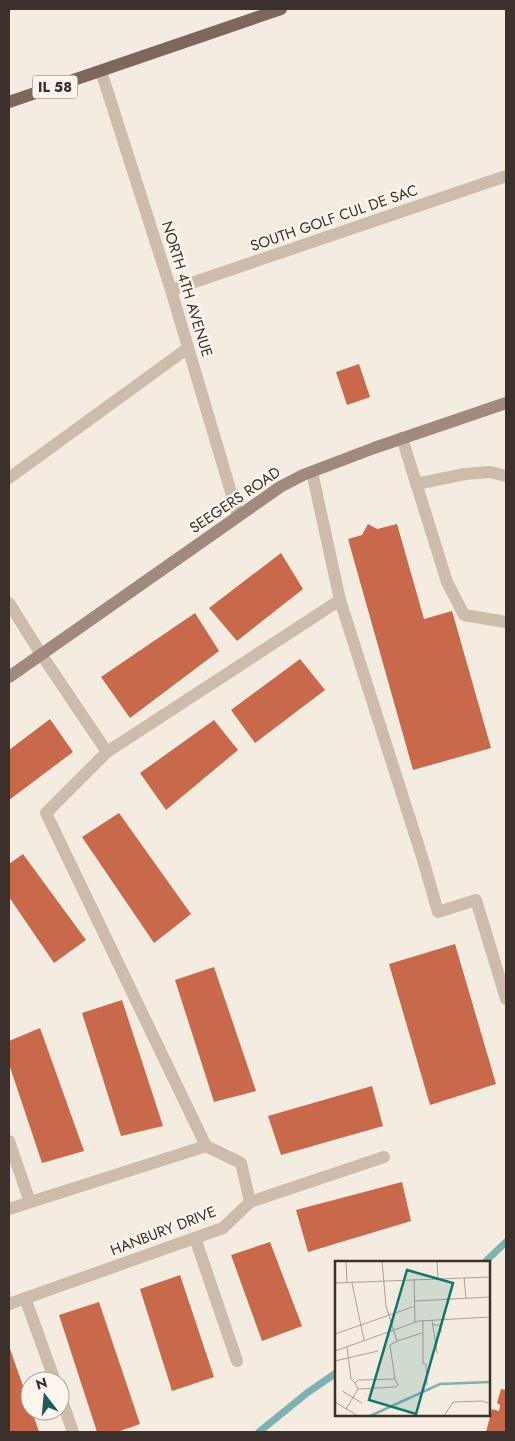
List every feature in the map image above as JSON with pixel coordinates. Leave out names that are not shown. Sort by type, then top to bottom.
[{"type":"main road","name":"IL 58","points":[[9,102],[281,9]]},
{"type":"street","name":"NORTH 4TH AVENUE","points":[[101,71],[171,290],[238,516]]},
{"type":"street","name":"SOUTH GOLF CUL DE SAC","points":[[171,290],[506,176]]},
{"type":"street","points":[[9,478],[188,348]]},
{"type":"street","name":"SEEGERS ROAD","points":[[9,677],[280,487],[312,472],[402,438],[506,403]]},
{"type":"street","points":[[402,438],[447,582],[464,615],[506,622]]},
{"type":"street","points":[[312,472],[340,600],[438,912],[476,900],[506,999]]},
{"type":"street","points":[[416,484],[465,474],[490,472],[506,476]]},
{"type":"street","points":[[340,600],[107,752],[46,813],[206,1146],[241,1163],[250,1202],[384,1158]]},
{"type":"street","points":[[9,603],[40,654],[107,752]]},
{"type":"street","points":[[9,1141],[30,1202]]},
{"type":"street","points":[[9,1209],[206,1146]]},
{"type":"street","name":"HANBURY DRIVE","points":[[9,1304],[223,1228],[250,1202]]},
{"type":"street","points":[[195,1238],[237,1361]]},
{"type":"street","points":[[25,1298],[51,1371]]},
{"type":"building","points":[[359,364],[370,397],[347,405],[336,372]]},
{"type":"building","points":[[368,524],[377,529],[397,524],[424,619],[452,611],[491,748],[413,770],[348,539],[362,535]]},
{"type":"building","points":[[281,553],[303,589],[237,641],[209,608]]},
{"type":"building","points":[[195,613],[219,651],[130,718],[101,677]]},
{"type":"building","points":[[300,659],[325,690],[255,743],[231,710]]},
{"type":"building","points":[[50,719],[73,752],[9,800],[9,750]]},
{"type":"building","points":[[214,720],[238,750],[166,810],[140,773]]},
{"type":"building","points":[[119,813],[191,914],[154,943],[82,837]]},
{"type":"building","points":[[23,854],[86,940],[54,963],[9,897],[9,864]]},
{"type":"building","points":[[455,944],[496,1084],[430,1105],[389,964]]},
{"type":"building","points":[[214,967],[256,1091],[214,1102],[175,980]]},
{"type":"building","points":[[122,1000],[163,1126],[121,1136],[82,1013]]},
{"type":"building","points":[[40,1028],[84,1151],[42,1163],[9,1064],[9,1041]]},
{"type":"building","points":[[372,1086],[383,1126],[281,1155],[268,1116]]},
{"type":"building","points":[[402,1182],[411,1221],[308,1252],[296,1210]]},
{"type":"building","points":[[270,1242],[302,1326],[262,1341],[231,1255]]},
{"type":"building","points":[[180,1275],[214,1377],[172,1391],[140,1289]]},
{"type":"building","points":[[99,1302],[140,1424],[117,1432],[97,1432],[59,1315]]},
{"type":"building","points":[[9,1346],[20,1377],[20,1421],[35,1421],[39,1432],[9,1432]]},
{"type":"building","points":[[501,1389],[506,1390],[506,1432],[486,1432],[492,1409],[499,1411],[500,1405],[497,1403]]},
{"type":"waterway","points":[[486,1261],[506,1242]]},
{"type":"waterway","points":[[259,1432],[307,1393],[335,1374]]}]
